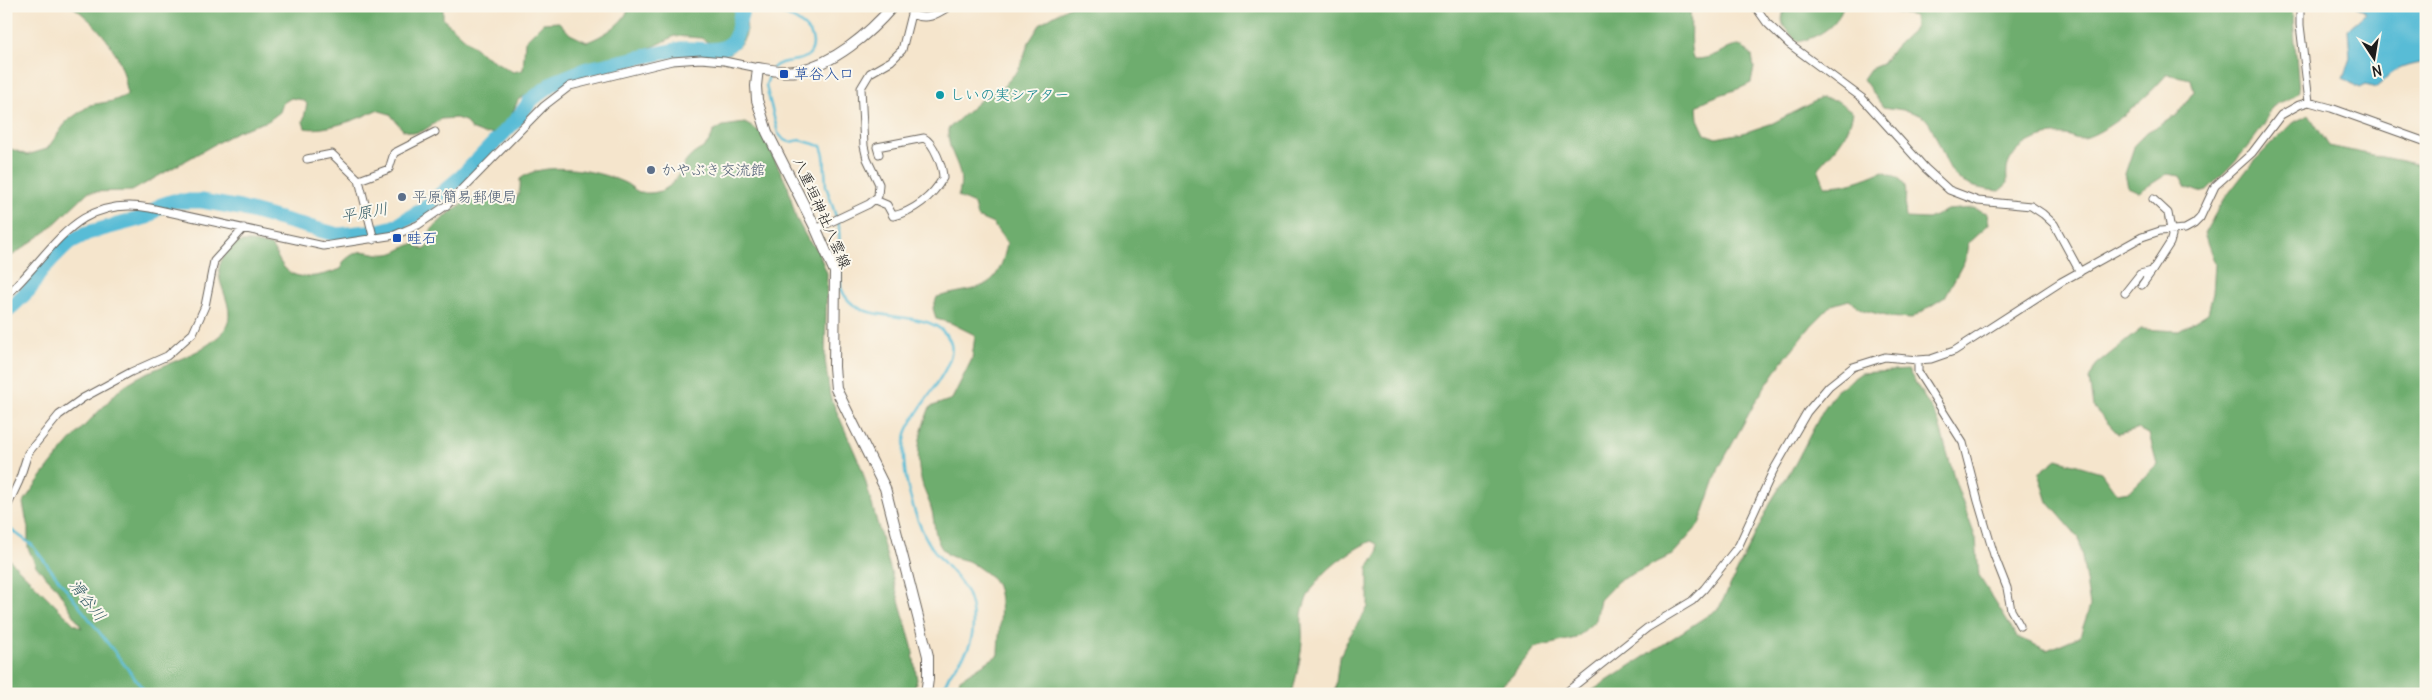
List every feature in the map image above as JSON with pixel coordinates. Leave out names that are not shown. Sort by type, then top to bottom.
[{"type":"main road","points":[[766,69],[787,72],[807,68],[845,49],[872,28],[893,6]]},
{"type":"main road","name":"八重垣神社八雲線","points":[[766,69],[756,86],[765,124],[816,229],[836,277],[834,367],[836,389],[889,501],[928,656],[926,694]]},
{"type":"street","points":[[816,229],[875,200],[880,184],[867,159],[864,146],[861,88],[870,73],[891,61],[902,50],[912,10],[925,18],[950,6]]},
{"type":"street","points":[[1755,6],[1767,24],[1789,44],[1862,98],[1925,168],[1949,190],[1978,200],[2030,206],[2043,214],[2054,224],[2080,272]]},
{"type":"street","points":[[2300,6],[2300,25],[2309,102]]},
{"type":"street","points":[[6,296],[67,231],[81,219],[108,207],[122,205],[151,208],[324,246],[408,231],[432,216],[464,189],[544,106],[570,86],[672,61],[701,58],[766,69]]},
{"type":"street","points":[[1564,694],[1647,628],[1692,600],[1704,589],[1739,545],[1787,445],[1807,412],[1829,386],[1843,374],[1862,363],[1884,357],[1918,360],[1931,359],[1954,351],[2080,272],[2150,233],[2185,228],[2194,224],[2200,218],[2215,186],[2252,153],[2278,119],[2292,108],[2309,102],[2352,114],[2426,142]]},
{"type":"street","points":[[359,180],[389,169],[394,153],[435,132]]},
{"type":"street","points":[[875,200],[886,205],[893,216],[909,212],[917,207],[942,178],[942,172],[929,141],[924,138],[878,147],[880,154]]},
{"type":"street","points":[[307,159],[328,153],[332,154],[359,180],[374,238]]},
{"type":"street","points":[[2142,285],[2170,244],[2172,230],[2168,212],[2153,199]]},
{"type":"street","points":[[6,509],[19,481],[28,454],[59,415],[83,398],[123,376],[167,356],[193,333],[205,306],[214,261],[244,228]]},
{"type":"street","points":[[2125,293],[2140,274],[2152,271]]},
{"type":"street","points":[[1918,360],[1918,372],[1963,444],[1994,555],[2007,588],[2011,610],[2020,626]]},
{"type":"green space","points":[[72,6],[443,6],[443,19],[482,54],[513,72],[523,70],[525,41],[543,23],[559,22],[570,34],[587,42],[606,33],[618,24],[629,6],[742,6],[747,28],[744,39],[728,54],[701,38],[675,36],[630,55],[596,61],[568,70],[518,100],[508,124],[495,133],[484,134],[471,129],[465,121],[456,118],[441,119],[423,131],[414,133],[403,130],[390,114],[376,110],[341,124],[312,129],[305,128],[303,122],[307,104],[303,100],[291,98],[283,103],[280,112],[268,121],[238,131],[132,191],[88,192],[48,230],[6,260],[6,147],[27,155],[47,149],[67,121],[90,105],[113,101],[127,95],[126,81],[122,68],[110,44],[83,14]]},
{"type":"green space","points":[[1070,6],[1689,6],[1693,59],[1706,58],[1740,45],[1752,55],[1754,68],[1751,83],[1697,106],[1698,119],[1705,134],[1716,138],[1743,133],[1773,123],[1821,98],[1836,100],[1853,112],[1844,137],[1818,168],[1825,186],[1854,182],[1883,171],[1904,183],[1906,218],[1928,219],[1947,210],[1973,208],[1987,213],[1989,224],[1968,243],[1966,258],[1945,297],[1910,319],[1890,317],[1863,310],[1849,300],[1832,305],[1811,326],[1782,362],[1757,399],[1719,468],[1699,525],[1672,555],[1618,581],[1600,600],[1596,620],[1576,638],[1534,648],[1512,676],[1492,694],[1332,694],[1335,690],[1339,658],[1348,639],[1368,607],[1368,568],[1378,552],[1377,544],[1371,541],[1338,561],[1311,590],[1302,614],[1301,648],[1292,694],[955,694],[960,679],[998,655],[1000,605],[997,586],[993,579],[968,561],[949,556],[941,547],[920,475],[919,446],[930,407],[952,399],[972,359],[975,335],[951,323],[936,319],[933,308],[937,297],[975,289],[992,280],[1003,260],[1007,243],[993,224],[977,217],[974,204],[958,197],[961,178],[951,148],[948,129],[984,97],[1003,87],[1019,69],[1029,42],[1041,23]]},
{"type":"green space","points":[[1786,6],[1843,6],[1836,20],[1826,30],[1798,42],[1782,22]]},
{"type":"green space","points":[[1880,6],[2292,6],[2299,91],[2296,95],[2271,109],[2265,123],[2252,141],[2207,190],[2199,192],[2186,187],[2180,176],[2167,174],[2139,192],[2128,187],[2125,174],[2135,144],[2147,132],[2177,115],[2194,91],[2191,79],[2167,74],[2127,113],[2101,131],[2079,139],[2065,135],[2048,136],[2023,145],[2012,157],[2008,165],[2007,184],[1999,191],[1983,189],[1963,182],[1950,169],[1928,121],[1924,117],[1908,111],[1883,107],[1863,79],[1870,69],[1882,64],[1896,46],[1915,28],[1914,16],[1885,10]]},
{"type":"green space","points":[[2309,115],[2329,146],[2416,164],[2426,170],[2426,694],[1587,694],[1719,608],[1773,498],[1795,464],[1823,410],[1836,391],[1861,373],[1908,370],[1938,420],[1956,484],[1976,539],[1979,576],[2017,637],[2047,650],[2080,636],[2090,606],[2079,538],[2048,502],[2039,473],[2057,459],[2101,472],[2116,493],[2130,491],[2157,464],[2149,434],[2137,429],[2118,434],[2093,407],[2089,379],[2096,365],[2141,329],[2179,331],[2208,313],[2213,293],[2215,264],[2204,234],[2222,202],[2253,162],[2292,123]]},
{"type":"green space","points":[[745,123],[762,133],[788,187],[796,218],[808,240],[817,249],[827,273],[825,359],[830,396],[862,469],[912,646],[917,680],[912,694],[6,694],[6,556],[74,624],[82,628],[56,587],[36,566],[28,548],[28,528],[23,503],[60,453],[122,387],[148,372],[197,351],[209,344],[226,328],[229,320],[229,311],[219,271],[221,261],[230,248],[239,243],[247,242],[271,246],[281,264],[295,275],[327,274],[341,269],[343,262],[356,253],[388,254],[414,244],[424,250],[428,247],[431,230],[459,206],[467,201],[485,197],[508,205],[515,200],[518,194],[520,179],[530,173],[556,168],[570,169],[612,178],[625,183],[639,192],[656,192],[665,189],[673,183],[688,159],[706,146],[713,132],[723,126]]},
{"type":"water","points":[[2355,6],[2426,6],[2426,62],[2393,72],[2378,88],[2365,85],[2359,88],[2343,78],[2350,58],[2348,29],[2366,13]]},
{"type":"waterway","name":"平原川","points":[[6,312],[30,289],[42,269],[70,242],[87,233],[147,217],[161,205],[173,201],[202,201],[240,208],[338,235],[378,231],[394,227],[422,210],[462,176],[518,118],[531,100],[555,82],[587,69],[680,49],[720,49],[733,41],[744,6]]},
{"type":"waterway","points":[[765,6],[802,24],[812,36],[813,43],[813,47],[806,57],[780,63],[773,68]]},
{"type":"waterway","points":[[770,72],[766,86],[778,133],[784,140],[790,142],[800,140],[821,146],[824,155],[826,186],[839,226],[841,288],[849,302],[862,310],[927,322],[941,329],[950,341],[952,351],[949,362],[910,424],[904,448],[906,479],[921,528],[928,542],[967,592],[972,611],[972,636],[969,646],[950,674],[942,694]]},
{"type":"waterway","name":"滑谷川","points":[[6,526],[32,545],[147,694]]},
{"type":"place","name":"草谷入口","points":[[784,74]]},
{"type":"place","name":"しいの実シアター","points":[[940,95]]},
{"type":"place","name":"かやぶき交流館","points":[[651,170]]},
{"type":"place","name":"平原簡易郵便局","points":[[402,197]]},
{"type":"place","name":"畦石","points":[[397,238]]}]
